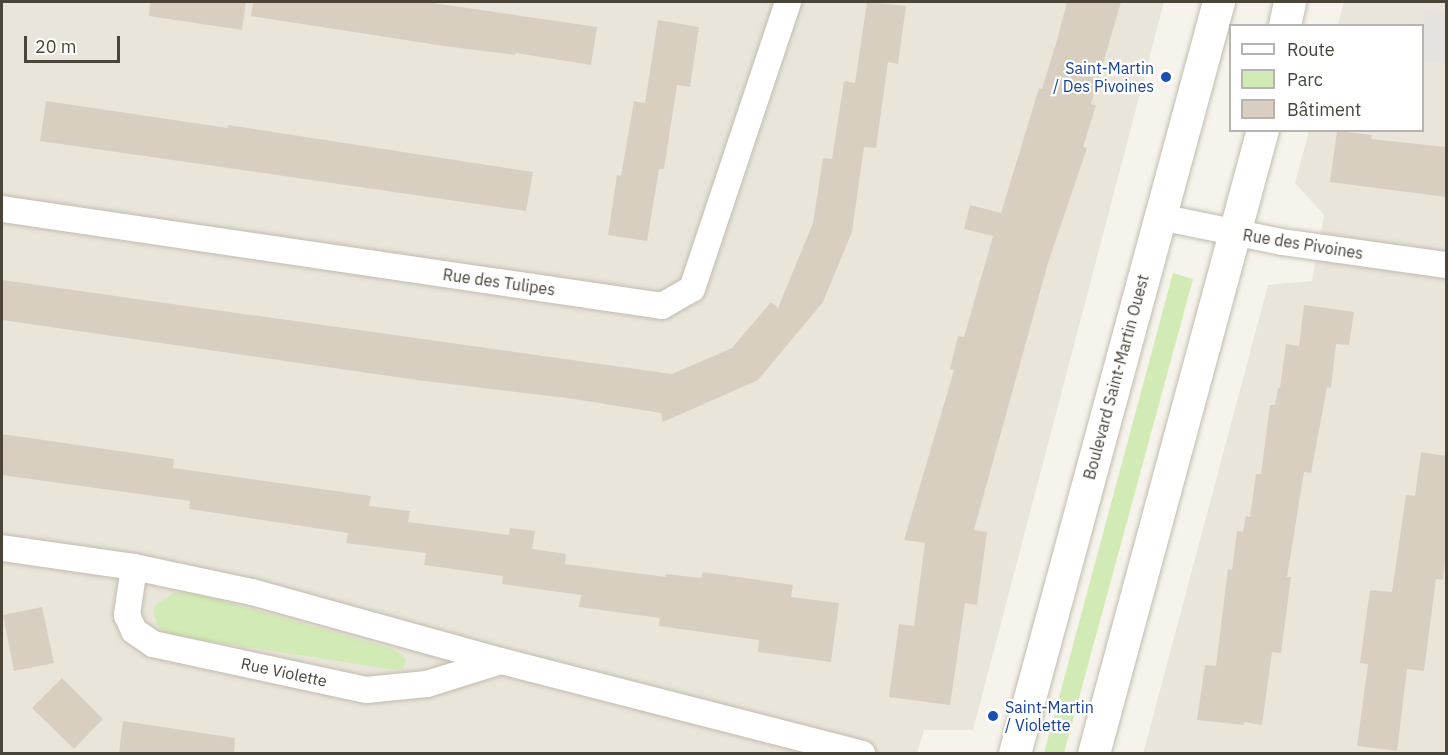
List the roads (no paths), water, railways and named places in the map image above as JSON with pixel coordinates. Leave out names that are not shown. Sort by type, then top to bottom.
[{"type":"street","name":"Rue des Tulipes","points":[[2,209],[662,306],[692,288],[788,2]]},
{"type":"street","name":"Boulevard Saint-Martin Ouest","points":[[1015,753],[1219,2]]},
{"type":"street","points":[[1285,24],[1290,2]]},
{"type":"street","points":[[1094,753],[1262,132]]},
{"type":"street","name":"Rue des Pivoines","points":[[1160,217],[1234,233],[1446,265]]},
{"type":"street","points":[[2,548],[134,567],[252,592],[501,661],[862,753]]},
{"type":"street","name":"Rue Violette","points":[[134,567],[127,615],[134,631],[153,644],[366,690],[427,684],[501,661]]},
{"type":"place","name":"Saint-Martin / Des Pivoines","points":[[1166,77]]},
{"type":"place","name":"Saint-Martin / Violette","points":[[993,716]]}]
